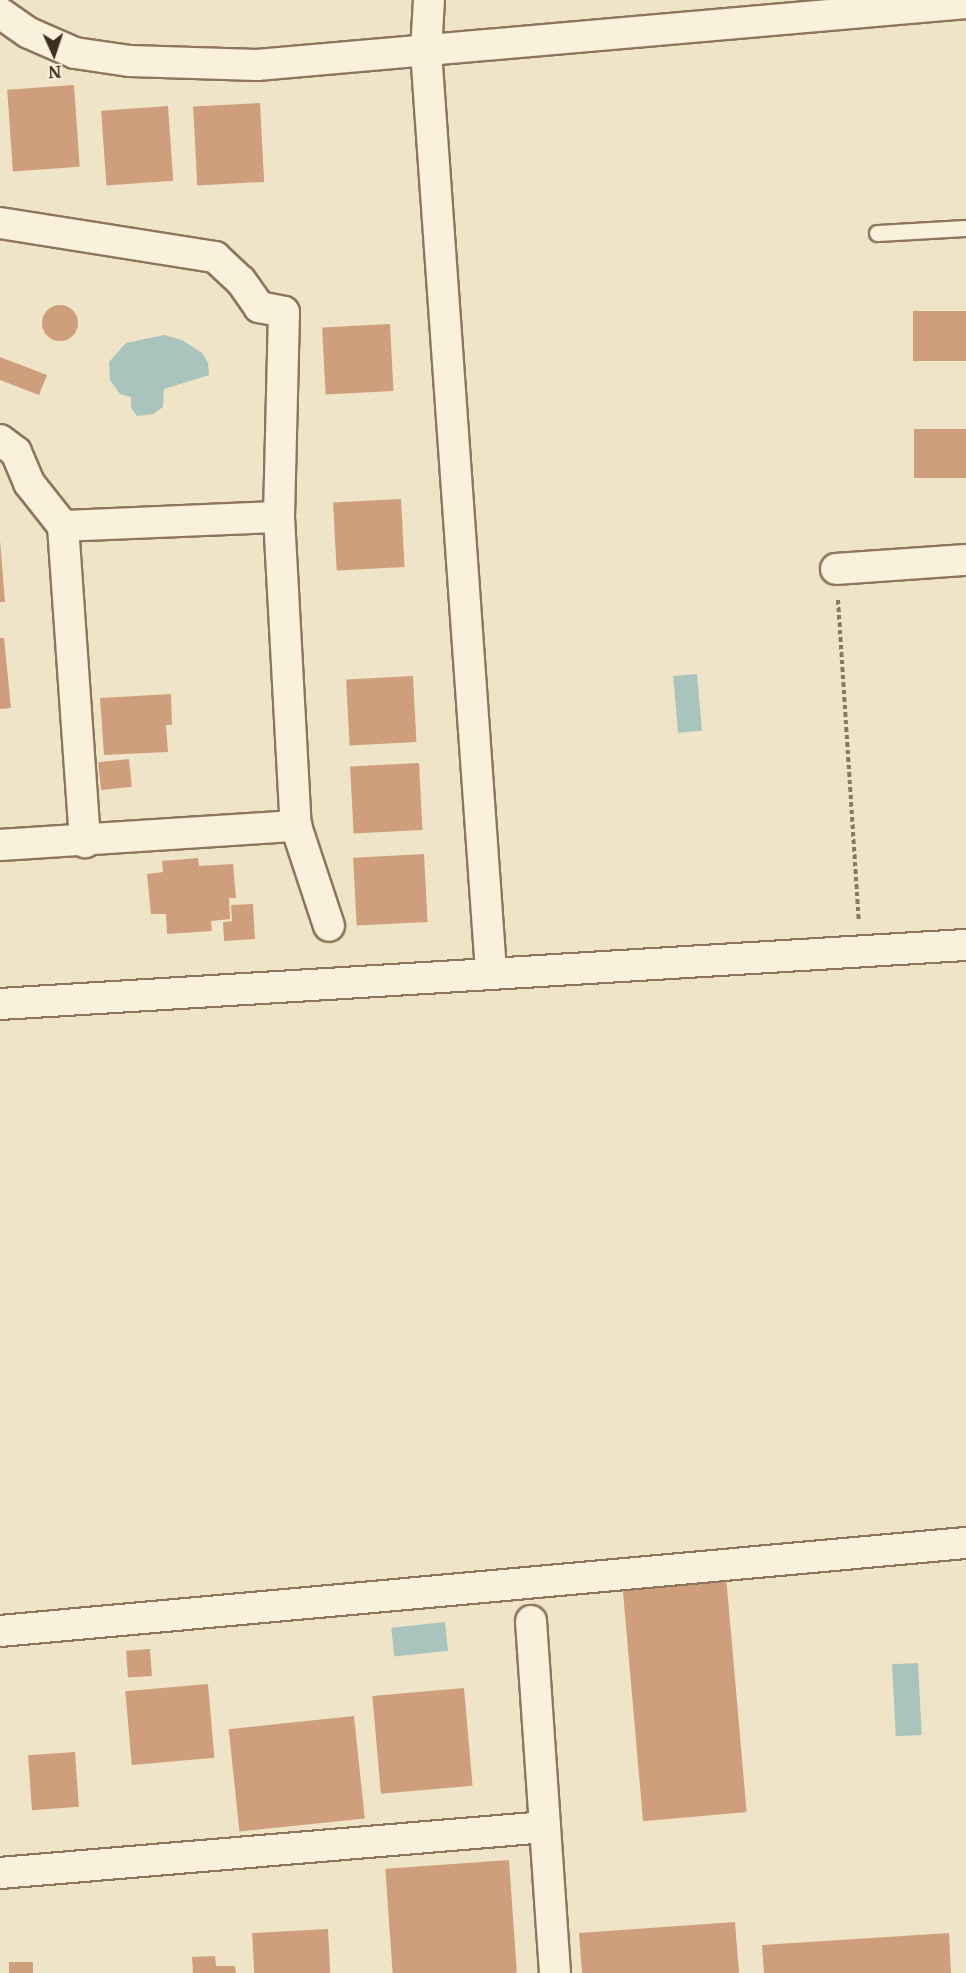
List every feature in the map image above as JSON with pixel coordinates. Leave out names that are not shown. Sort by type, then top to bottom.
[{"type":"street","points":[[429,0],[426,51],[491,972]]},
{"type":"street","points":[[0,14],[29,33],[75,53],[130,62],[256,65],[966,3]]},
{"type":"street","points":[[0,222],[215,257],[241,280],[259,308],[284,312],[279,517],[296,826],[329,926]]},
{"type":"street","points":[[0,440],[16,452],[29,483],[63,526],[85,842]]},
{"type":"street","points":[[63,526],[279,517]]},
{"type":"street","points":[[836,569],[966,560]]},
{"type":"street","points":[[0,845],[85,842],[296,826]]},
{"type":"street","points":[[0,1004],[491,972],[966,945]]},
{"type":"street","points":[[0,1631],[966,1543]]},
{"type":"street","points":[[531,1621],[555,1973]]},
{"type":"street","points":[[0,1873],[544,1827]]},
{"type":"lane","points":[[877,233],[966,228]]},
{"type":"path","points":[[836,569],[861,952]]},
{"type":"water","points":[[164,335],[182,340],[202,353],[208,363],[209,375],[164,389],[163,407],[153,414],[137,416],[131,408],[131,397],[120,394],[110,380],[109,362],[126,343]]},
{"type":"water","points":[[697,674],[702,731],[678,733],[673,676]]},
{"type":"water","points":[[445,1622],[448,1651],[394,1656],[391,1628]]},
{"type":"water","points":[[918,1663],[922,1735],[896,1736],[892,1664]]},
{"type":"building","points":[[74,85],[80,167],[13,171],[7,90]]},
{"type":"building","points":[[260,103],[264,182],[197,185],[193,107]]},
{"type":"building","points":[[168,106],[173,181],[106,185],[101,111]]},
{"type":"building","points":[[60,305],[73,310],[78,323],[73,336],[60,341],[47,336],[42,323],[47,310]]},
{"type":"building","points":[[913,311],[966,311],[966,361],[913,361]]},
{"type":"building","points":[[390,324],[394,391],[326,394],[322,328]]},
{"type":"building","points":[[0,357],[47,375],[39,395],[0,380]]},
{"type":"building","points":[[914,429],[966,429],[966,478],[914,478]]},
{"type":"building","points":[[401,499],[405,567],[337,570],[333,503]]},
{"type":"building","points":[[0,540],[5,602],[0,602]]},
{"type":"building","points":[[0,638],[4,638],[11,708],[0,709]]},
{"type":"building","points":[[413,676],[416,742],[350,745],[346,680]]},
{"type":"building","points":[[171,694],[172,725],[166,725],[168,752],[104,755],[100,698]]},
{"type":"building","points":[[129,759],[132,787],[101,790],[98,762]]},
{"type":"building","points":[[419,763],[423,830],[354,834],[350,767]]},
{"type":"building","points":[[424,854],[428,922],[357,926],[353,858]]},
{"type":"building","points":[[198,858],[199,866],[233,864],[236,898],[229,898],[230,919],[211,921],[212,931],[167,934],[166,914],[151,914],[147,874],[163,872],[162,861]]},
{"type":"building","points":[[253,904],[255,939],[224,941],[223,922],[232,921],[231,905]]},
{"type":"building","points":[[726,1576],[747,1812],[643,1821],[622,1585]]},
{"type":"building","points":[[150,1649],[152,1676],[128,1678],[126,1651]]},
{"type":"building","points":[[208,1684],[214,1758],[132,1765],[125,1691]]},
{"type":"building","points":[[464,1688],[473,1786],[381,1794],[372,1696]]},
{"type":"building","points":[[354,1716],[365,1818],[239,1832],[229,1729]]},
{"type":"building","points":[[75,1752],[79,1807],[32,1810],[28,1755]]},
{"type":"building","points":[[509,1860],[517,1973],[393,1973],[385,1869]]},
{"type":"building","points":[[735,1922],[739,1973],[582,1973],[579,1933]]},
{"type":"building","points":[[328,1929],[330,1973],[254,1973],[252,1933]]},
{"type":"building","points":[[949,1933],[951,1973],[764,1973],[762,1945]]},
{"type":"building","points":[[215,1956],[216,1966],[235,1966],[236,1973],[193,1973],[192,1957]]},
{"type":"building","points":[[9,1962],[33,1962],[33,1973],[9,1973]]}]
